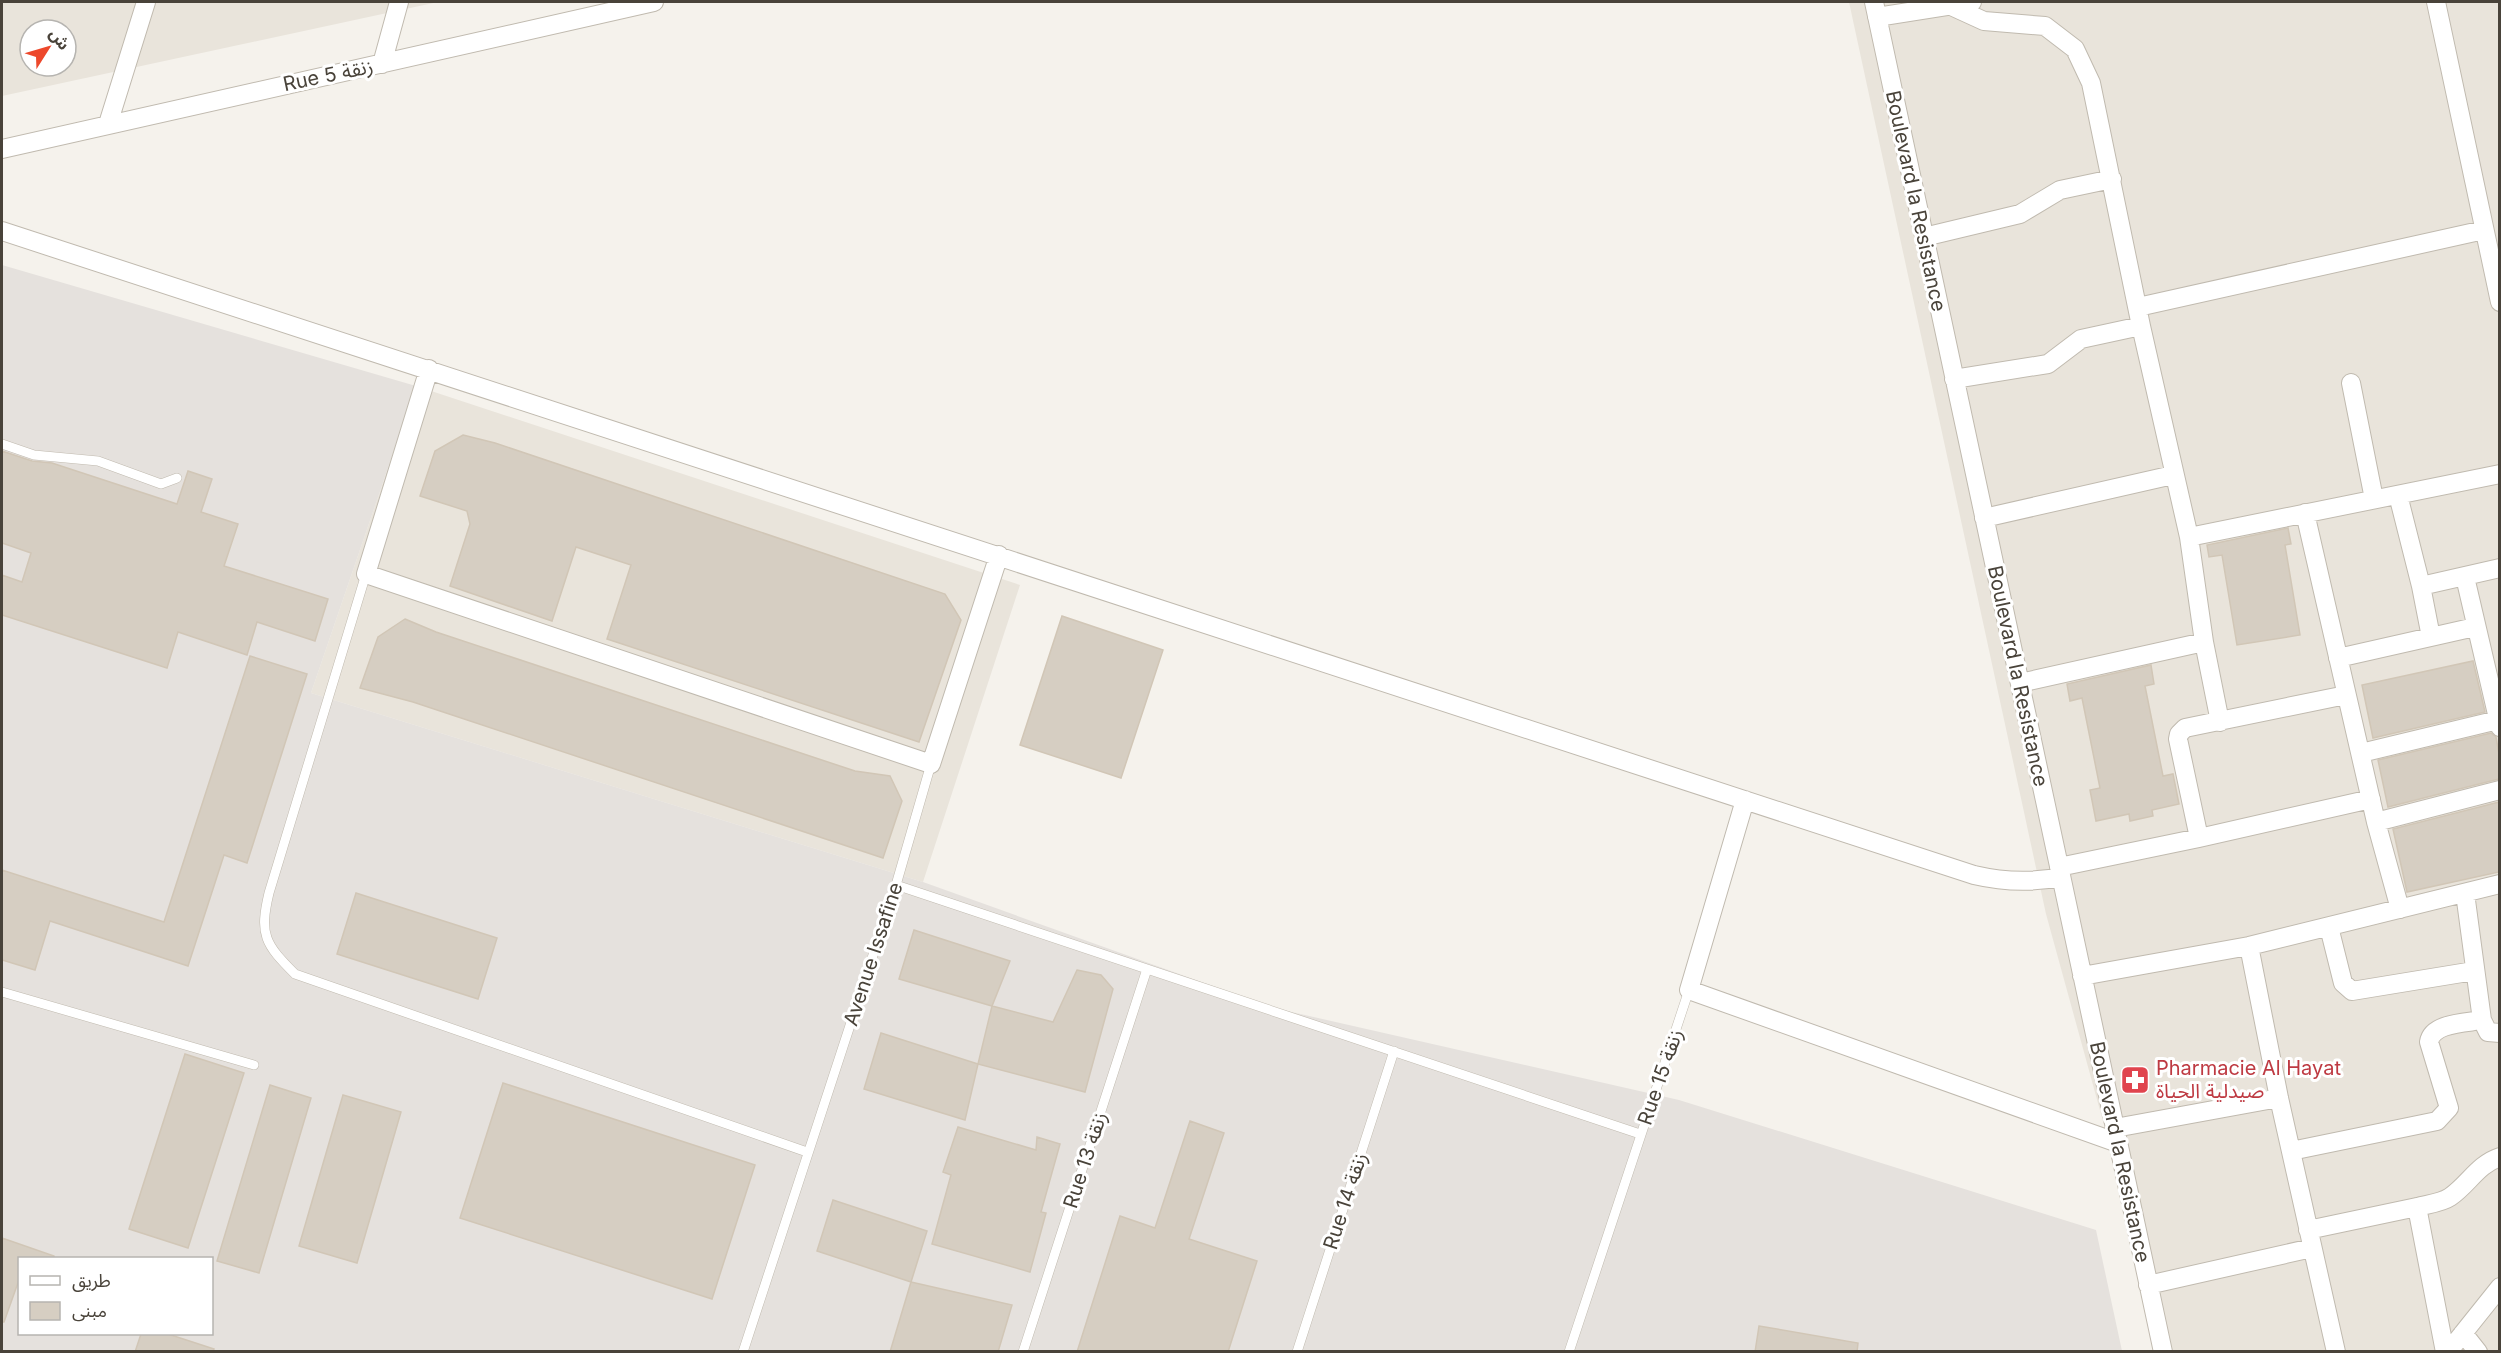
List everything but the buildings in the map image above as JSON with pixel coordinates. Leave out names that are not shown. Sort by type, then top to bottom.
[{"type":"street","points":[[108,124],[146,2]]},
{"type":"street","points":[[382,63],[399,2]]},
{"type":"street","name":"Rue 5 زنقة","points":[[2,149],[654,2]]},
{"type":"street","points":[[1875,9],[1972,2]]},
{"type":"street","points":[[2436,2],[2499,302]]},
{"type":"street","points":[[1949,5],[1984,21],[2045,26],[2075,49],[2091,83],[2173,475],[2189,537],[2204,642],[2220,722]]},
{"type":"street","name":"Boulevard la Resistance","points":[[1875,9],[2163,1352]]},
{"type":"street","points":[[1924,237],[2020,214],[2060,190],[2112,178]]},
{"type":"street","points":[[2138,307],[2484,230]]},
{"type":"street","points":[[2,231],[1991,879],[2026,882],[2199,838],[2371,799]]},
{"type":"street","points":[[1954,380],[2049,364],[2081,339],[2141,326]]},
{"type":"street","points":[[429,369],[366,574],[931,764]]},
{"type":"street","points":[[2351,383],[2374,499]]},
{"type":"street","points":[[2189,537],[2499,474]]},
{"type":"street","points":[[1984,518],[2173,475]]},
{"type":"street","points":[[2398,495],[2431,636]]},
{"type":"street","points":[[2305,513],[2376,822],[2400,909]]},
{"type":"street","name":"Avenue Issafine","points":[[931,764],[999,555]]},
{"type":"street","points":[[2421,586],[2499,568]]},
{"type":"street","points":[[2361,753],[2499,724],[2465,577]]},
{"type":"street","points":[[2338,658],[2475,627]]},
{"type":"street","points":[[2020,683],[2204,642]]},
{"type":"street","points":[[2199,838],[2179,734],[2185,728],[2346,695]]},
{"type":"street","points":[[2376,822],[2499,790]]},
{"type":"street","name":"Rue 15 زنقة","points":[[1689,990],[1745,800]]},
{"type":"street","points":[[2082,976],[2249,946],[2499,885]]},
{"type":"street","points":[[2465,893],[2482,1020],[2488,1032],[2499,1032]]},
{"type":"street","points":[[2329,927],[2343,982],[2352,990],[2474,971]]},
{"type":"street","points":[[2249,946],[2279,1098],[2336,1352]]},
{"type":"street","points":[[1689,990],[2116,1136],[2279,1098]]},
{"type":"street","points":[[2291,1151],[2437,1121],[2449,1108],[2429,1042],[2430,1037],[2439,1028],[2482,1020]]},
{"type":"street","points":[[2148,1285],[2442,1201],[2452,1196],[2479,1168],[2499,1157]]},
{"type":"street","points":[[2417,1207],[2447,1352]]},
{"type":"street","points":[[2447,1352],[2499,1287]]},
{"type":"street","points":[[2463,1333],[2478,1352]]},
{"type":"lane","points":[[2,444],[34,455],[98,461],[161,484],[177,478]]},
{"type":"lane","points":[[366,574],[269,893],[263,919],[265,936],[276,955],[295,974],[807,1152]]},
{"type":"lane","name":"Avenue Issafine","points":[[743,1352],[896,885],[931,764]]},
{"type":"lane","points":[[896,885],[1640,1134]]},
{"type":"lane","name":"Rue 13 زنقة","points":[[1023,1352],[1147,969]]},
{"type":"lane","name":"Rue 15 زنقة","points":[[1569,1352],[1689,990]]},
{"type":"lane","points":[[2,992],[254,1065]]},
{"type":"lane","name":"Rue 14 زنقة","points":[[1297,1352],[1394,1051]]},
{"type":"shaded area","points":[[2,2],[438,2],[2,96]]},
{"type":"shaded area","points":[[1849,2],[2499,2],[2499,1351],[2164,1351],[2046,914]]},
{"type":"shaded area","points":[[2,265],[416,386],[311,693],[923,882],[1274,1008],[1679,1100],[2096,1230],[2122,1351],[2,1351]]},
{"type":"shaded area","points":[[416,386],[1020,585],[923,882],[311,693]]},
{"type":"place","name":"Pharmacie Al Hayat صيدلية الحياة","points":[[2135,1080]]}]
